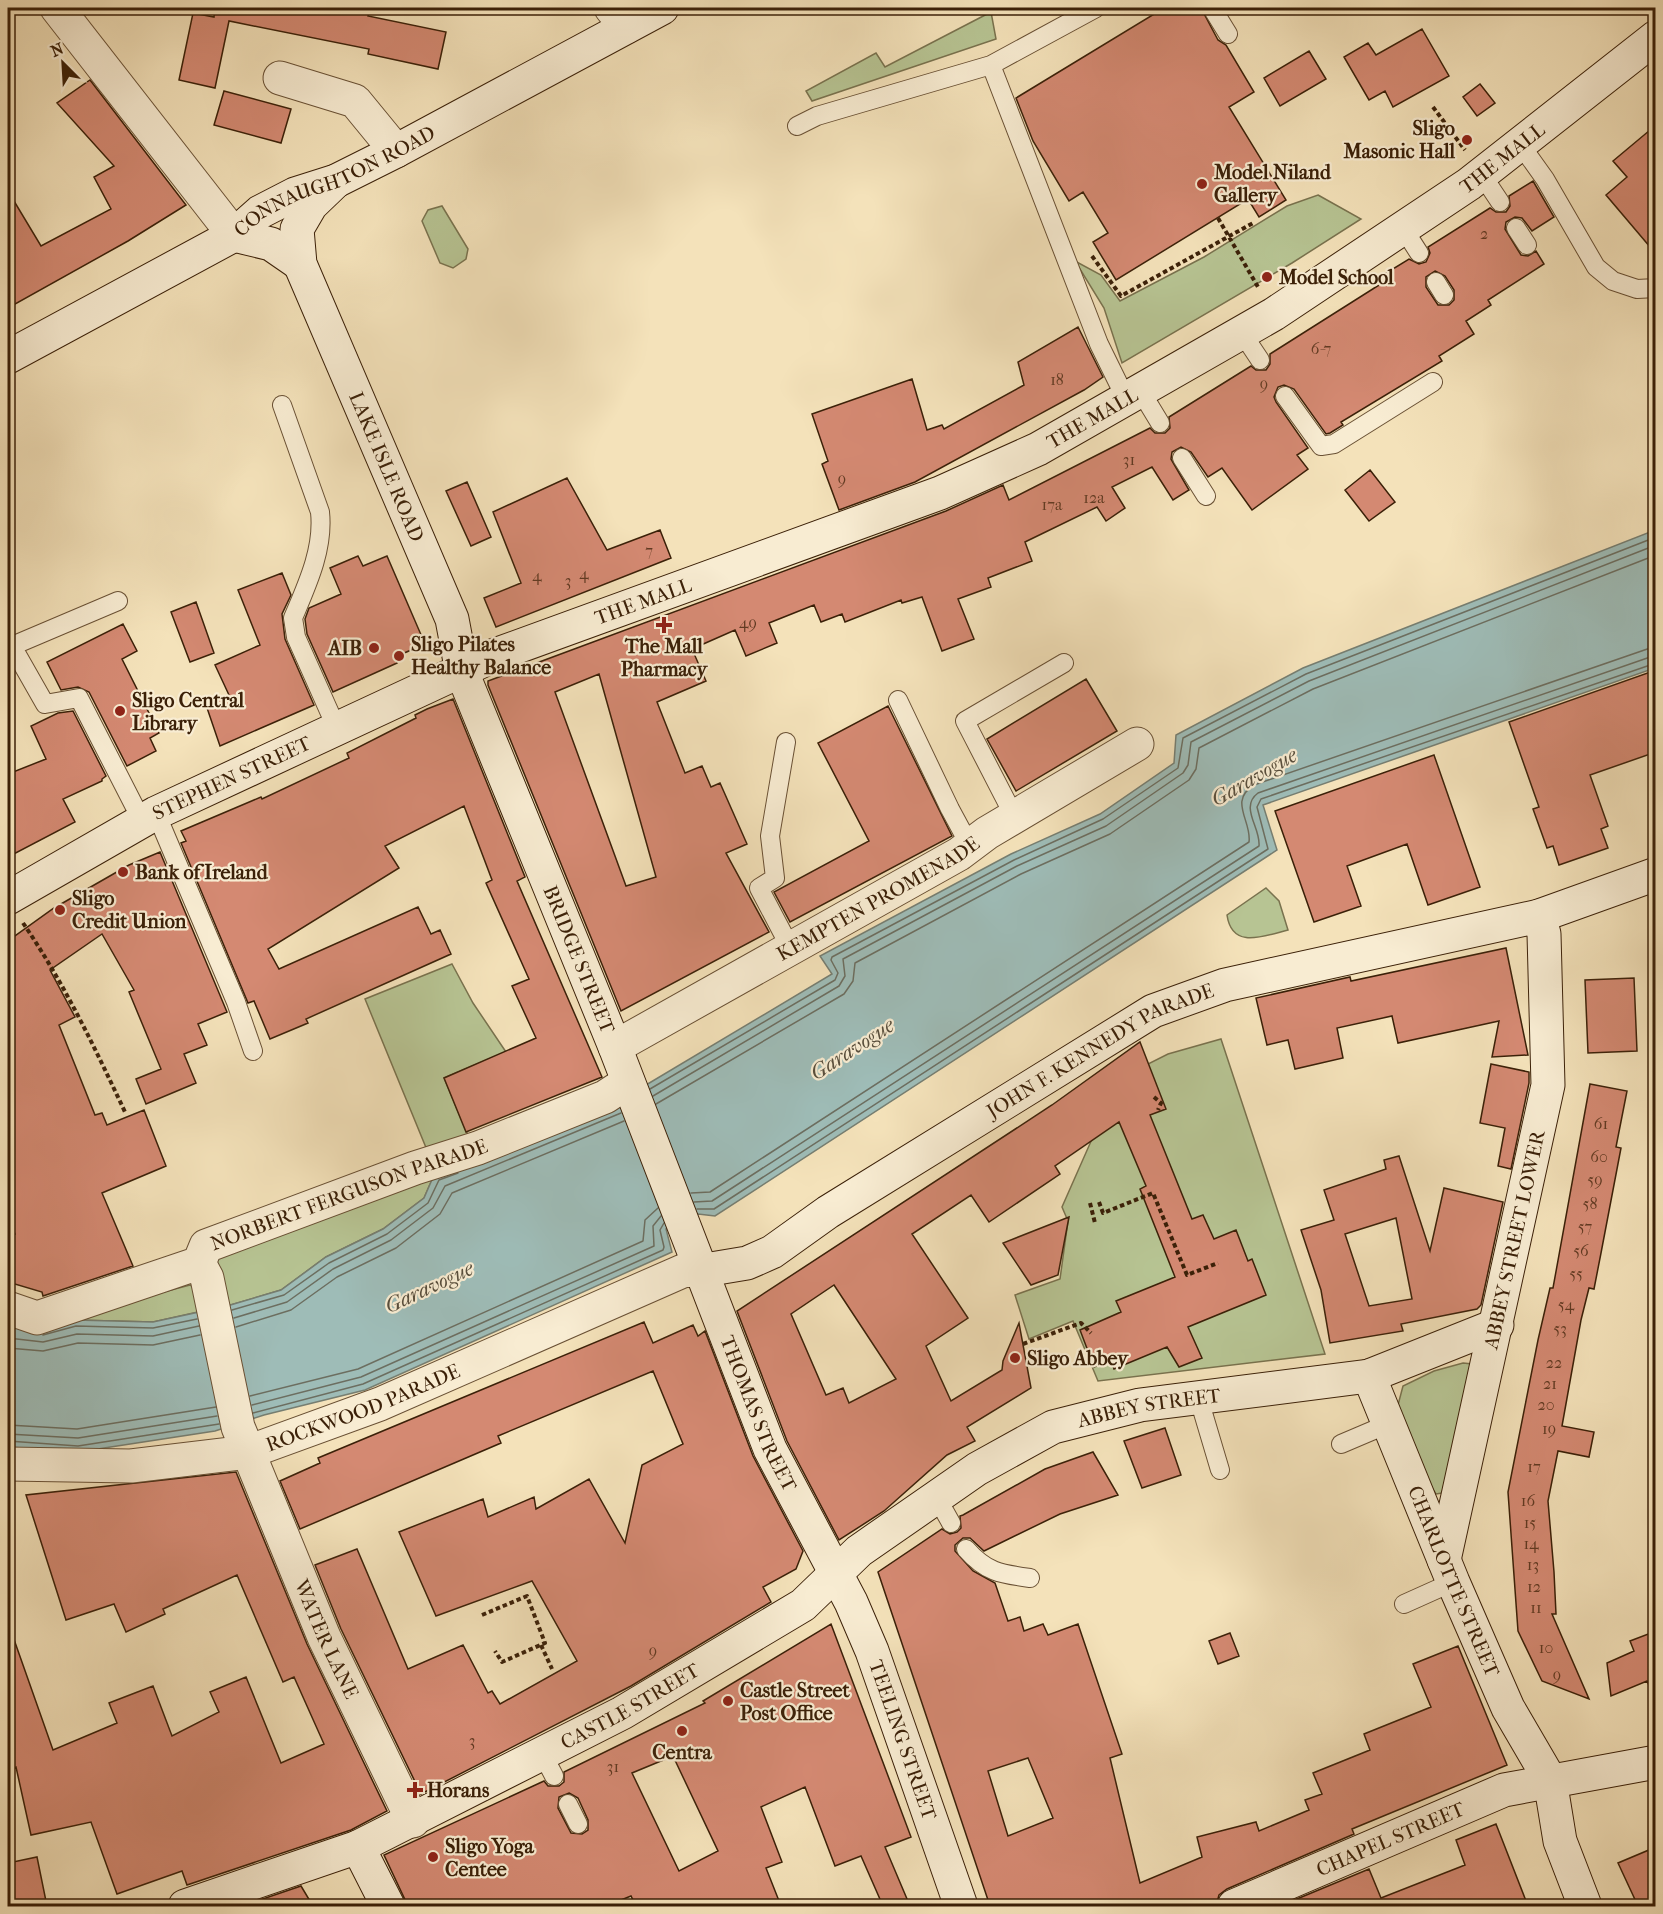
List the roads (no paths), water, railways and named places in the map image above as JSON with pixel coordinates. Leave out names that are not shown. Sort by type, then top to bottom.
[{"type":"street","points":[[57,8],[234,235],[271,244],[300,264]]},
{"type":"street","name":"CONNAUGHTON ROAD","points":[[8,357],[234,235],[269,208],[296,194],[336,181],[396,151],[618,17],[662,8]]},
{"type":"street","name":"THE MALL","points":[[462,672],[505,651],[940,493],[1038,449],[1242,333],[1411,241],[1482,175],[1520,144],[1652,46]]},
{"type":"street","points":[[279,78],[354,101],[396,151]]},
{"type":"street","name":"LAKE ISLE ROAD","points":[[336,181],[311,205],[297,230],[300,264],[452,618],[462,672]]},
{"type":"street","name":"STEPHEN STREET","points":[[14,908],[149,817],[462,672]]},
{"type":"street","name":"BRIDGE STREET","points":[[462,672],[615,1047],[696,1259]]},
{"type":"street","name":"KEMPTEN PROMENADE","points":[[615,1047],[970,846],[1014,816],[1137,744]]},
{"type":"street","name":"JOHN F. KENNEDY PARADE","points":[[696,1259],[747,1263],[772,1252],[828,1212],[1153,1011],[1225,985],[1539,916],[1656,874]]},
{"type":"street","name":"ABBEY STREET LOWER","points":[[1448,1571],[1548,1085],[1544,934],[1539,916]]},
{"type":"street","name":"NORBERT FERGUSON PARADE","points":[[8,1308],[37,1318],[203,1271],[206,1246],[415,1168],[478,1149],[605,1098],[629,1084]]},
{"type":"street","name":"ROCKWOOD PARADE","points":[[9,1472],[131,1466],[381,1404],[685,1270],[696,1259]]},
{"type":"street","name":"THOMAS STREET","points":[[696,1259],[770,1449],[837,1575]]},
{"type":"street","name":"WATER LANE","points":[[203,1271],[243,1440],[324,1637],[412,1821]]},
{"type":"street","name":"ABBEY STREET","points":[[837,1575],[859,1551],[944,1510],[977,1469],[1053,1427],[1140,1405],[1369,1376],[1497,1325]]},
{"type":"street","name":"CHARLOTTE STREET","points":[[1369,1376],[1448,1571],[1508,1708],[1550,1780]]},
{"type":"street","name":"CASTLE STREET","points":[[185,1906],[358,1847],[412,1821],[548,1765],[622,1713],[803,1605],[837,1575]]},
{"type":"street","name":"TEELING STREET","points":[[837,1575],[872,1651],[961,1906]]},
{"type":"street","name":"CHAPEL STREET","points":[[1234,1906],[1504,1790],[1656,1762]]},
{"type":"street","points":[[1550,1780],[1560,1841],[1585,1906]]},
{"type":"street","points":[[358,1847],[388,1906]]},
{"type":"lane","points":[[797,126],[817,116],[991,65],[1096,8]]},
{"type":"lane","points":[[1212,8],[1228,34]]},
{"type":"lane","points":[[991,65],[1099,344],[1133,394],[1160,423]]},
{"type":"lane","points":[[1520,144],[1545,179],[1596,267],[1613,282],[1637,289],[1656,288]]},
{"type":"lane","points":[[1482,175],[1500,202]]},
{"type":"lane","points":[[1516,228],[1527,245]]},
{"type":"lane","points":[[1242,333],[1260,360]]},
{"type":"lane","points":[[1285,396],[1321,446],[1334,444],[1433,381]]},
{"type":"lane","points":[[282,405],[320,512],[322,529],[313,568],[293,618],[293,624],[296,637],[337,729]]},
{"type":"lane","points":[[1182,458],[1206,496]]},
{"type":"lane","points":[[118,601],[12,646],[45,704],[79,698],[149,817],[236,1002],[253,1051]]},
{"type":"lane","points":[[1014,816],[965,721],[1064,663]]},
{"type":"lane","points":[[898,700],[970,846]]},
{"type":"lane","points":[[786,742],[770,836],[775,878],[759,888],[790,949]]},
{"type":"lane","points":[[1198,1396],[1220,1470]]},
{"type":"lane","points":[[1341,1444],[1388,1424]]},
{"type":"lane","points":[[966,1549],[980,1565],[1000,1574],[1030,1578]]},
{"type":"lane","points":[[1404,1604],[1448,1571]]},
{"type":"lane","points":[[567,1804],[578,1824]]},
{"type":"water","name":"Garavogue","points":[[1655,530],[1655,668],[1263,805],[1277,850],[715,1216],[698,1214],[666,1229],[672,1252],[365,1390],[264,1415],[215,1431],[78,1452],[8,1447],[8,1323],[75,1320],[153,1322],[227,1306],[281,1290],[326,1257],[383,1229],[424,1198],[434,1175],[646,1085],[832,974],[820,956],[1011,854],[1100,814],[1174,763],[1176,735],[1303,668]]},
{"type":"place","name":"Sligo Masonic Hall","points":[[1467,140]]},
{"type":"place","name":"Model Niland Gallery","points":[[1202,184]]},
{"type":"place","name":"Model School","points":[[1267,277]]},
{"type":"place","name":"The Mall Pharmacy","points":[[664,625]]},
{"type":"place","name":"AIB","points":[[374,648]]},
{"type":"place","name":"Sligo Pilates Healthy Balance","points":[[399,656]]},
{"type":"place","name":"Sligo Central Library","points":[[120,711]]},
{"type":"place","name":"Bank of Ireland","points":[[123,872]]},
{"type":"place","name":"Sligo Credit Union","points":[[60,910]]},
{"type":"place","name":"Sligo Abbey","points":[[1015,1358]]},
{"type":"place","name":"Castle Street Post Office","points":[[728,1701]]},
{"type":"place","name":"Centra","points":[[682,1731]]},
{"type":"place","name":"Horans","points":[[415,1790]]},
{"type":"place","name":"Sligo Yoga Centee","points":[[433,1857]]}]
